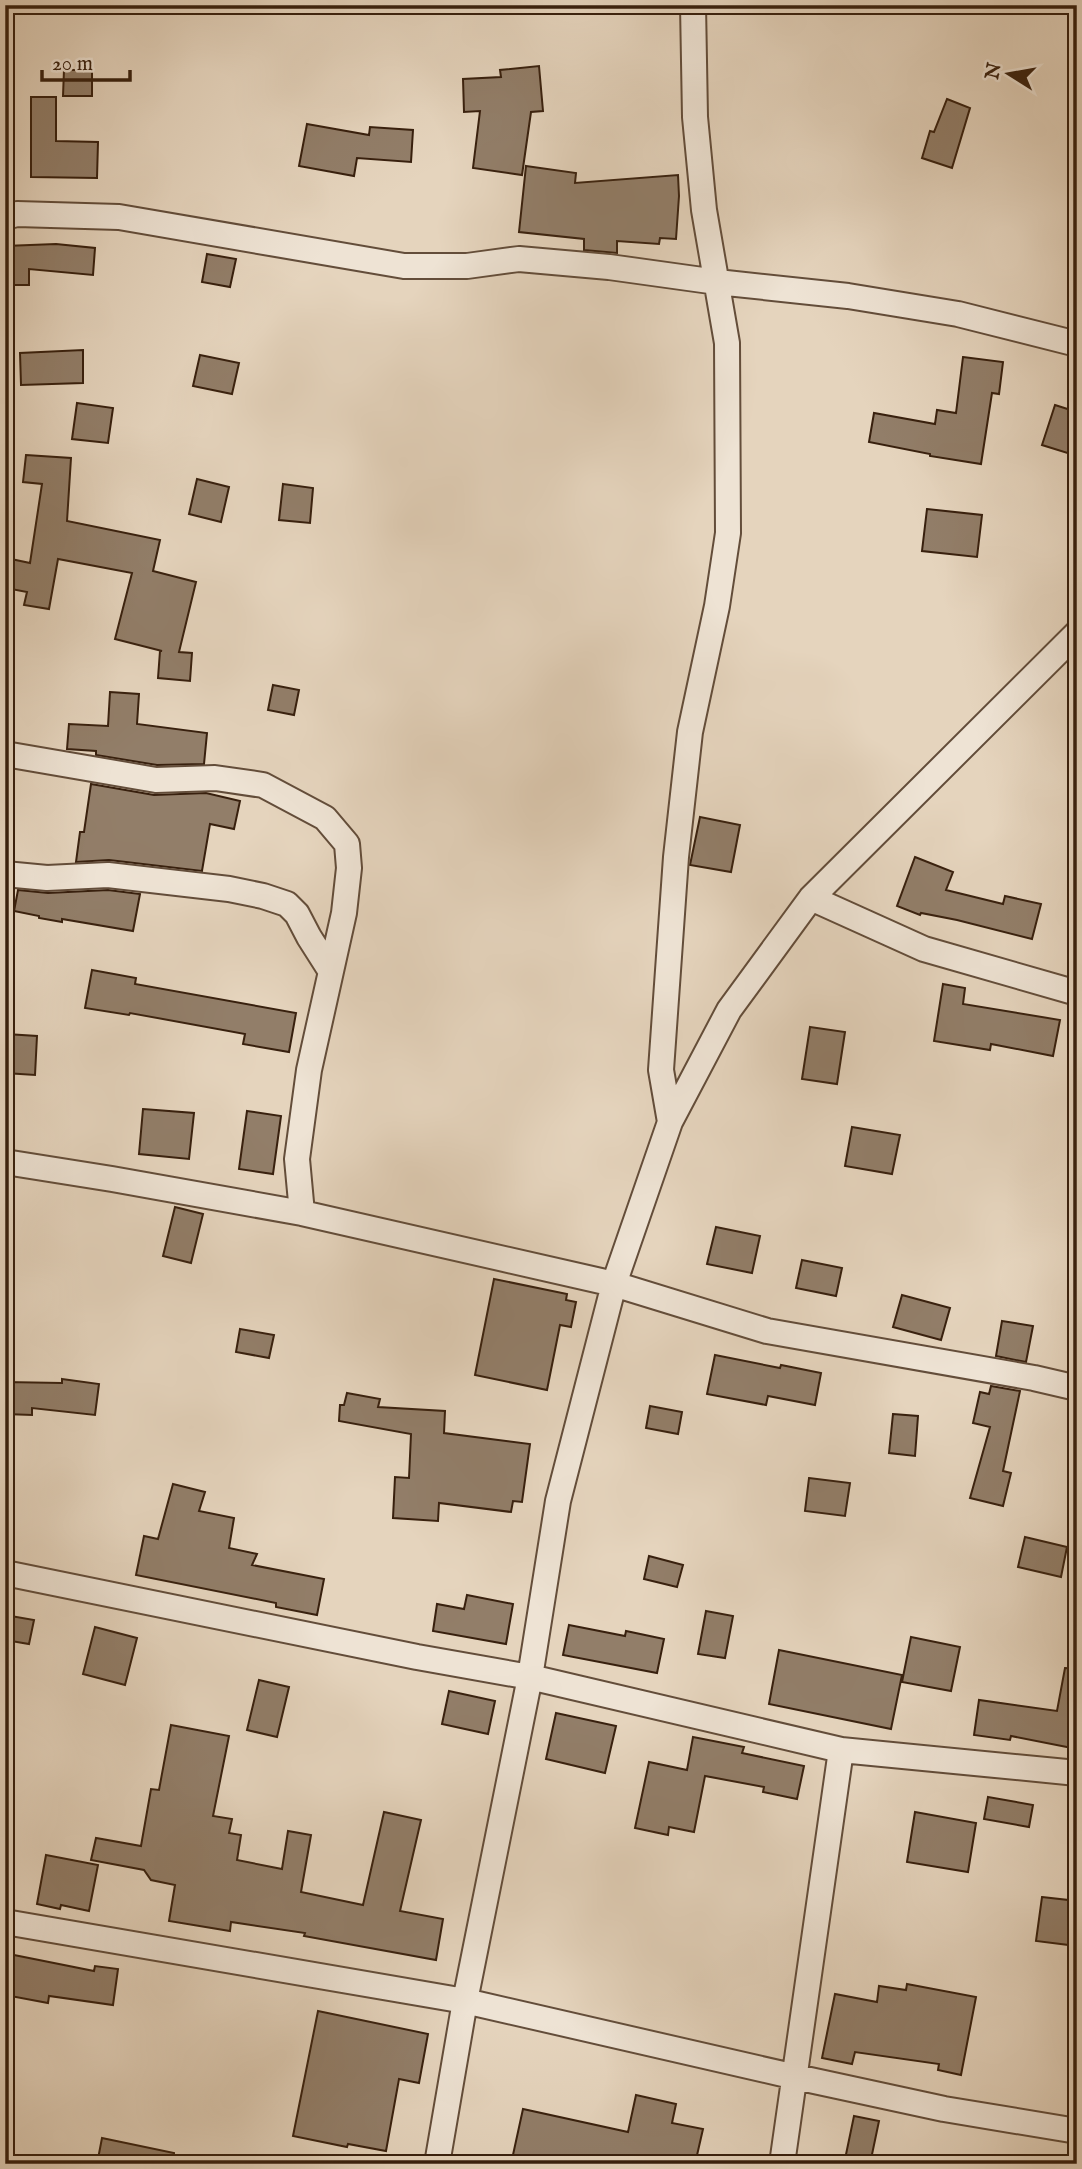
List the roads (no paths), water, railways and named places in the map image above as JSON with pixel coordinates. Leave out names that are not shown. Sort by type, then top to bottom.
[{"type":"street","points":[[670,1122],[661,1070],[676,857],[690,732],[717,606],[728,533],[727,343],[704,210],[695,117],[693,5]]},
{"type":"street","points":[[5,217],[17,214],[119,217],[404,265],[467,266],[520,259],[609,267],[848,296],[958,314],[1077,344]]},
{"type":"street","points":[[437,2164],[465,2001],[530,1677],[558,1502],[614,1284],[670,1122],[729,1010],[811,898],[1077,633]]},
{"type":"street","points":[[5,754],[156,780],[215,778],[262,785],[325,818],[346,844],[349,868],[344,913],[309,1070],[297,1159],[302,1213]]},
{"type":"street","points":[[5,874],[47,878],[108,875],[229,889],[263,896],[287,904],[297,914],[330,970]]},
{"type":"street","points":[[811,898],[923,949],[1077,993]]},
{"type":"street","points":[[5,1162],[302,1213],[614,1284],[767,1331],[1077,1388]]},
{"type":"street","points":[[5,1573],[417,1657],[530,1677],[841,1750],[1077,1773]]},
{"type":"street","points":[[782,2164],[841,1750]]},
{"type":"street","points":[[5,1923],[465,2001],[944,2109],[1077,2131]]}]
